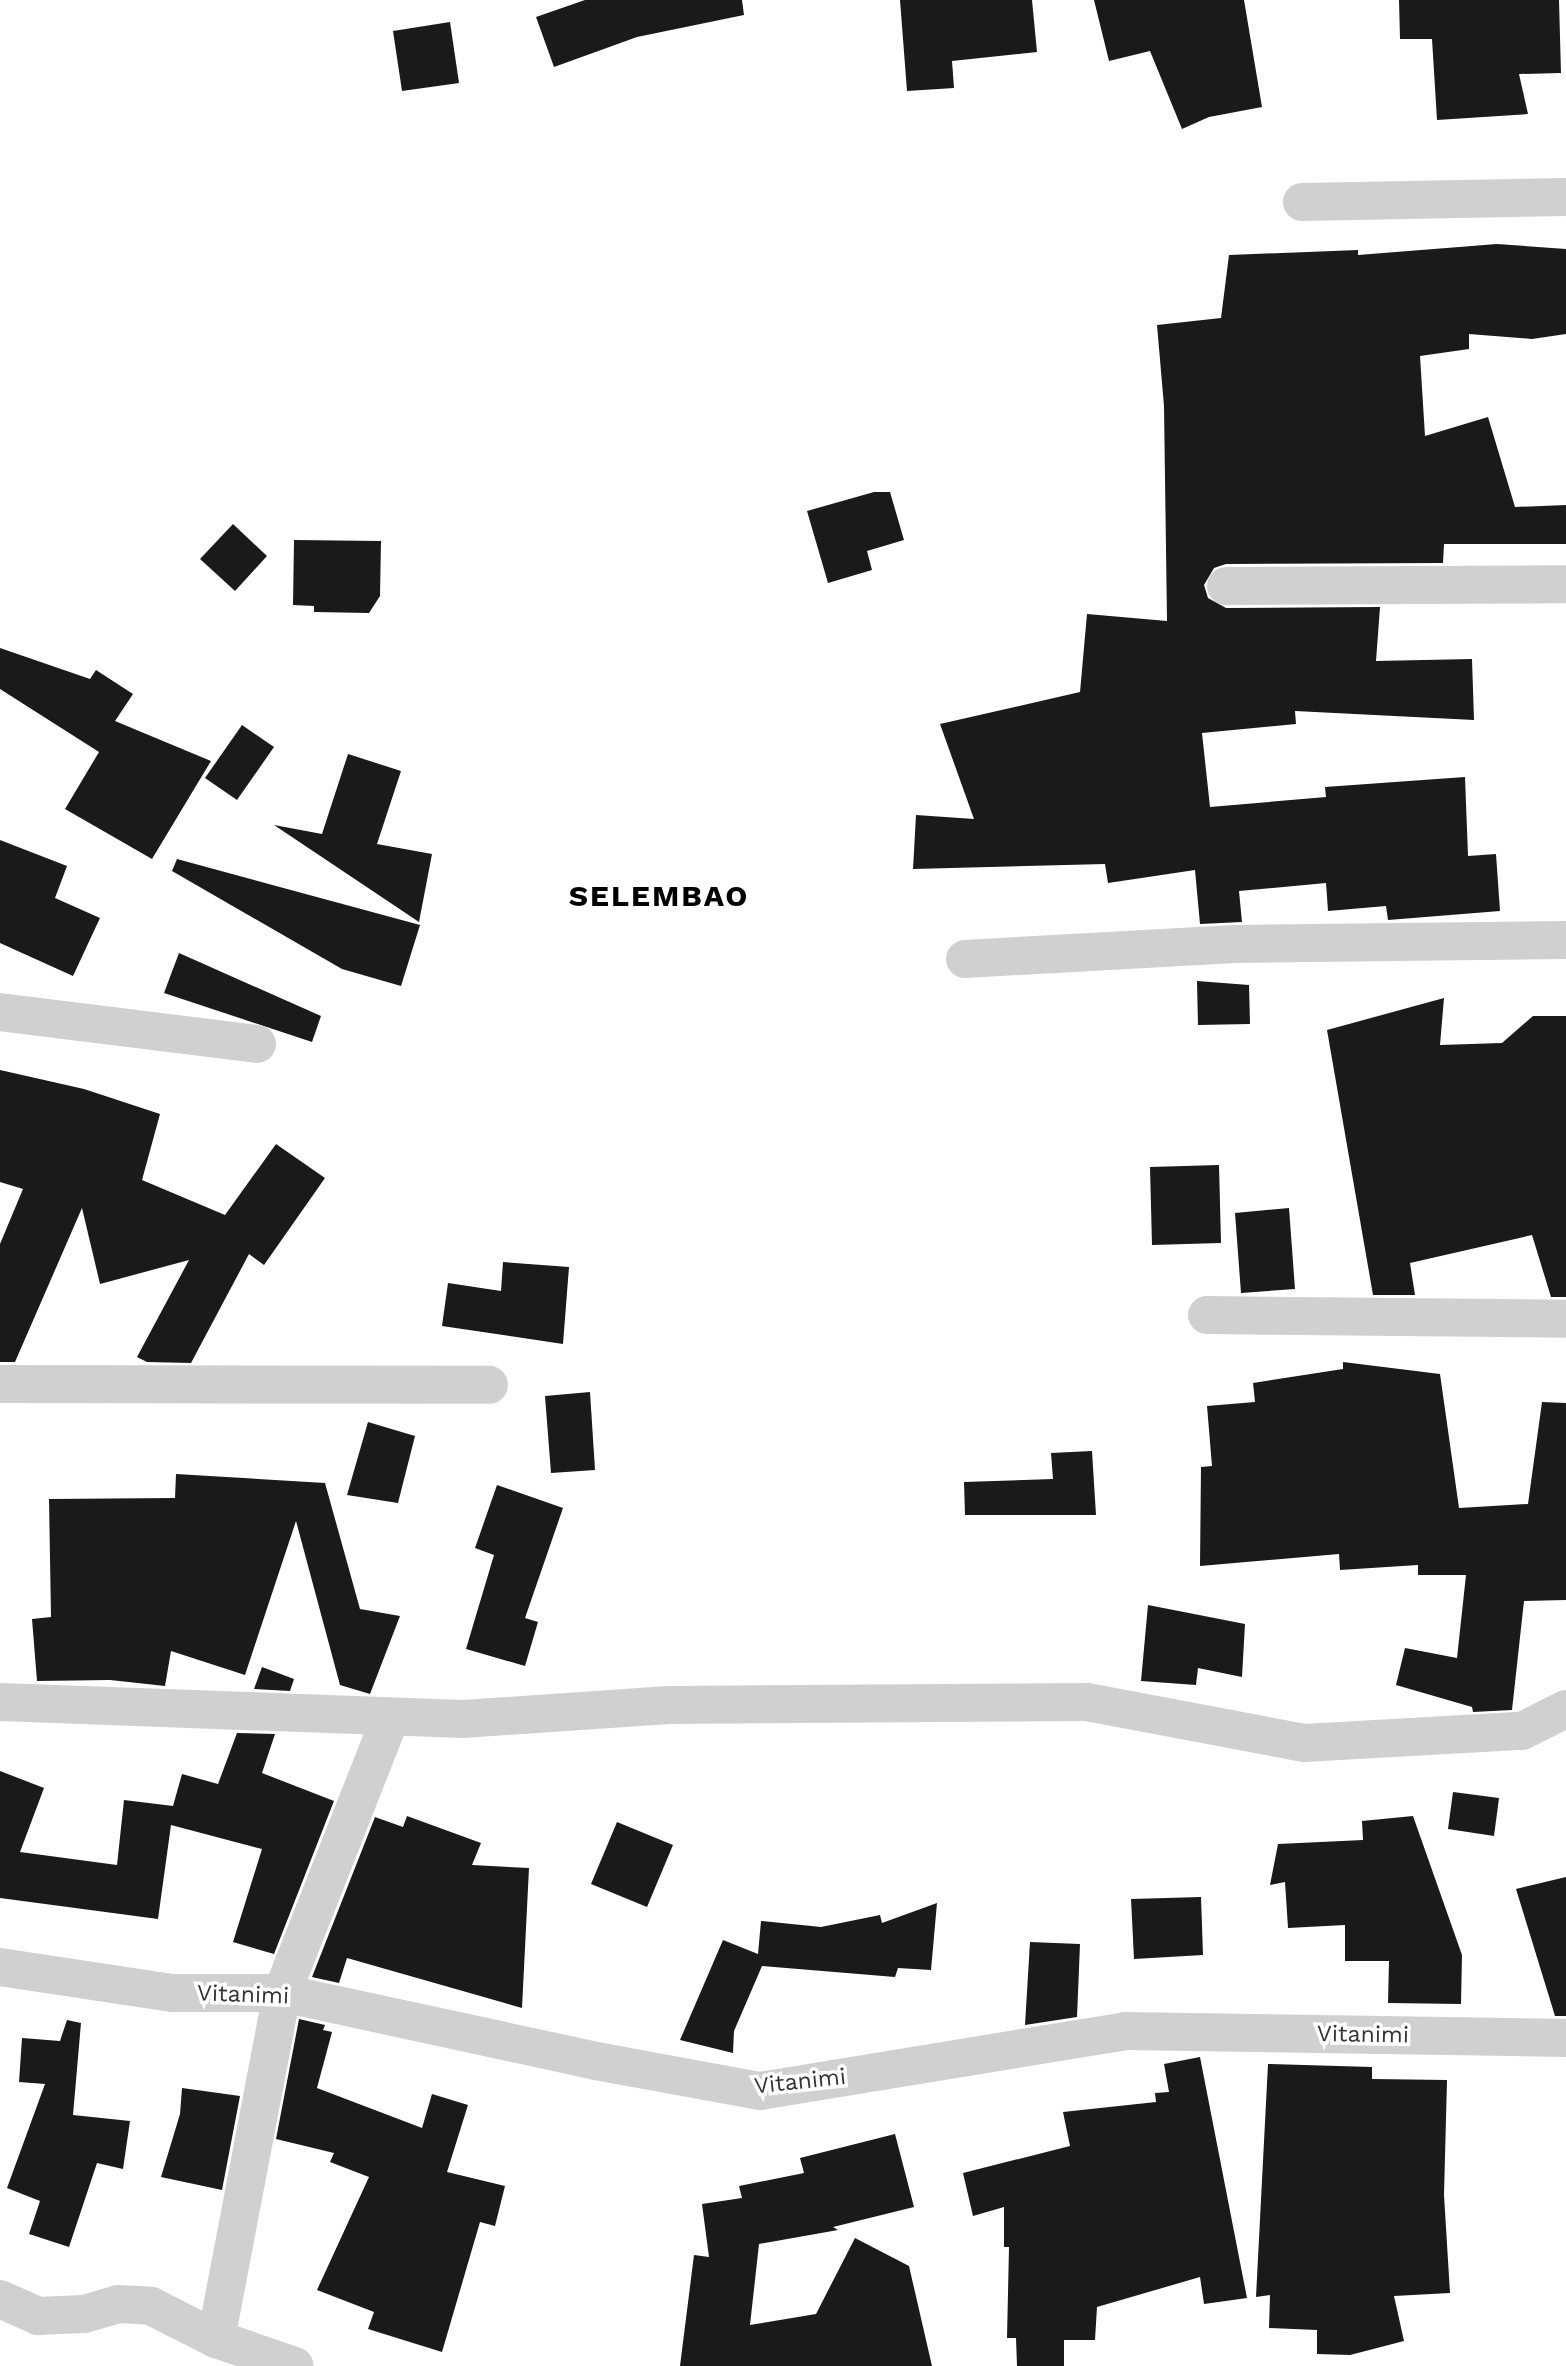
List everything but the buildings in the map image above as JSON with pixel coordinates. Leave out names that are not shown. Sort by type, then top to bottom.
[{"type":"street","points":[[1301,202],[1566,197]]},
{"type":"street","points":[[1226,586],[1566,584]]},
{"type":"street","points":[[965,959],[1235,944],[1566,940]]},
{"type":"street","points":[[0,1012],[257,1044]]},
{"type":"street","points":[[1206,1314],[1566,1319]]},
{"type":"street","points":[[0,1384],[489,1385]]},
{"type":"street","points":[[0,1702],[390,1719],[463,1719],[668,1704],[1087,1702],[1304,1742],[1522,1731],[1566,1709]]},
{"type":"street","points":[[216,2339],[282,1993],[390,1719]]},
{"type":"street","name":"Vitanimi","points":[[0,1967],[172,1993],[282,1993],[596,2061],[760,2091],[1125,2031],[1566,2038]]},
{"type":"street","points":[[0,2299],[38,2316],[84,2314],[118,2304],[151,2306],[216,2339],[295,2366]]},
{"type":"district","name":"SELEMBAO","points":[[659,896]]}]
